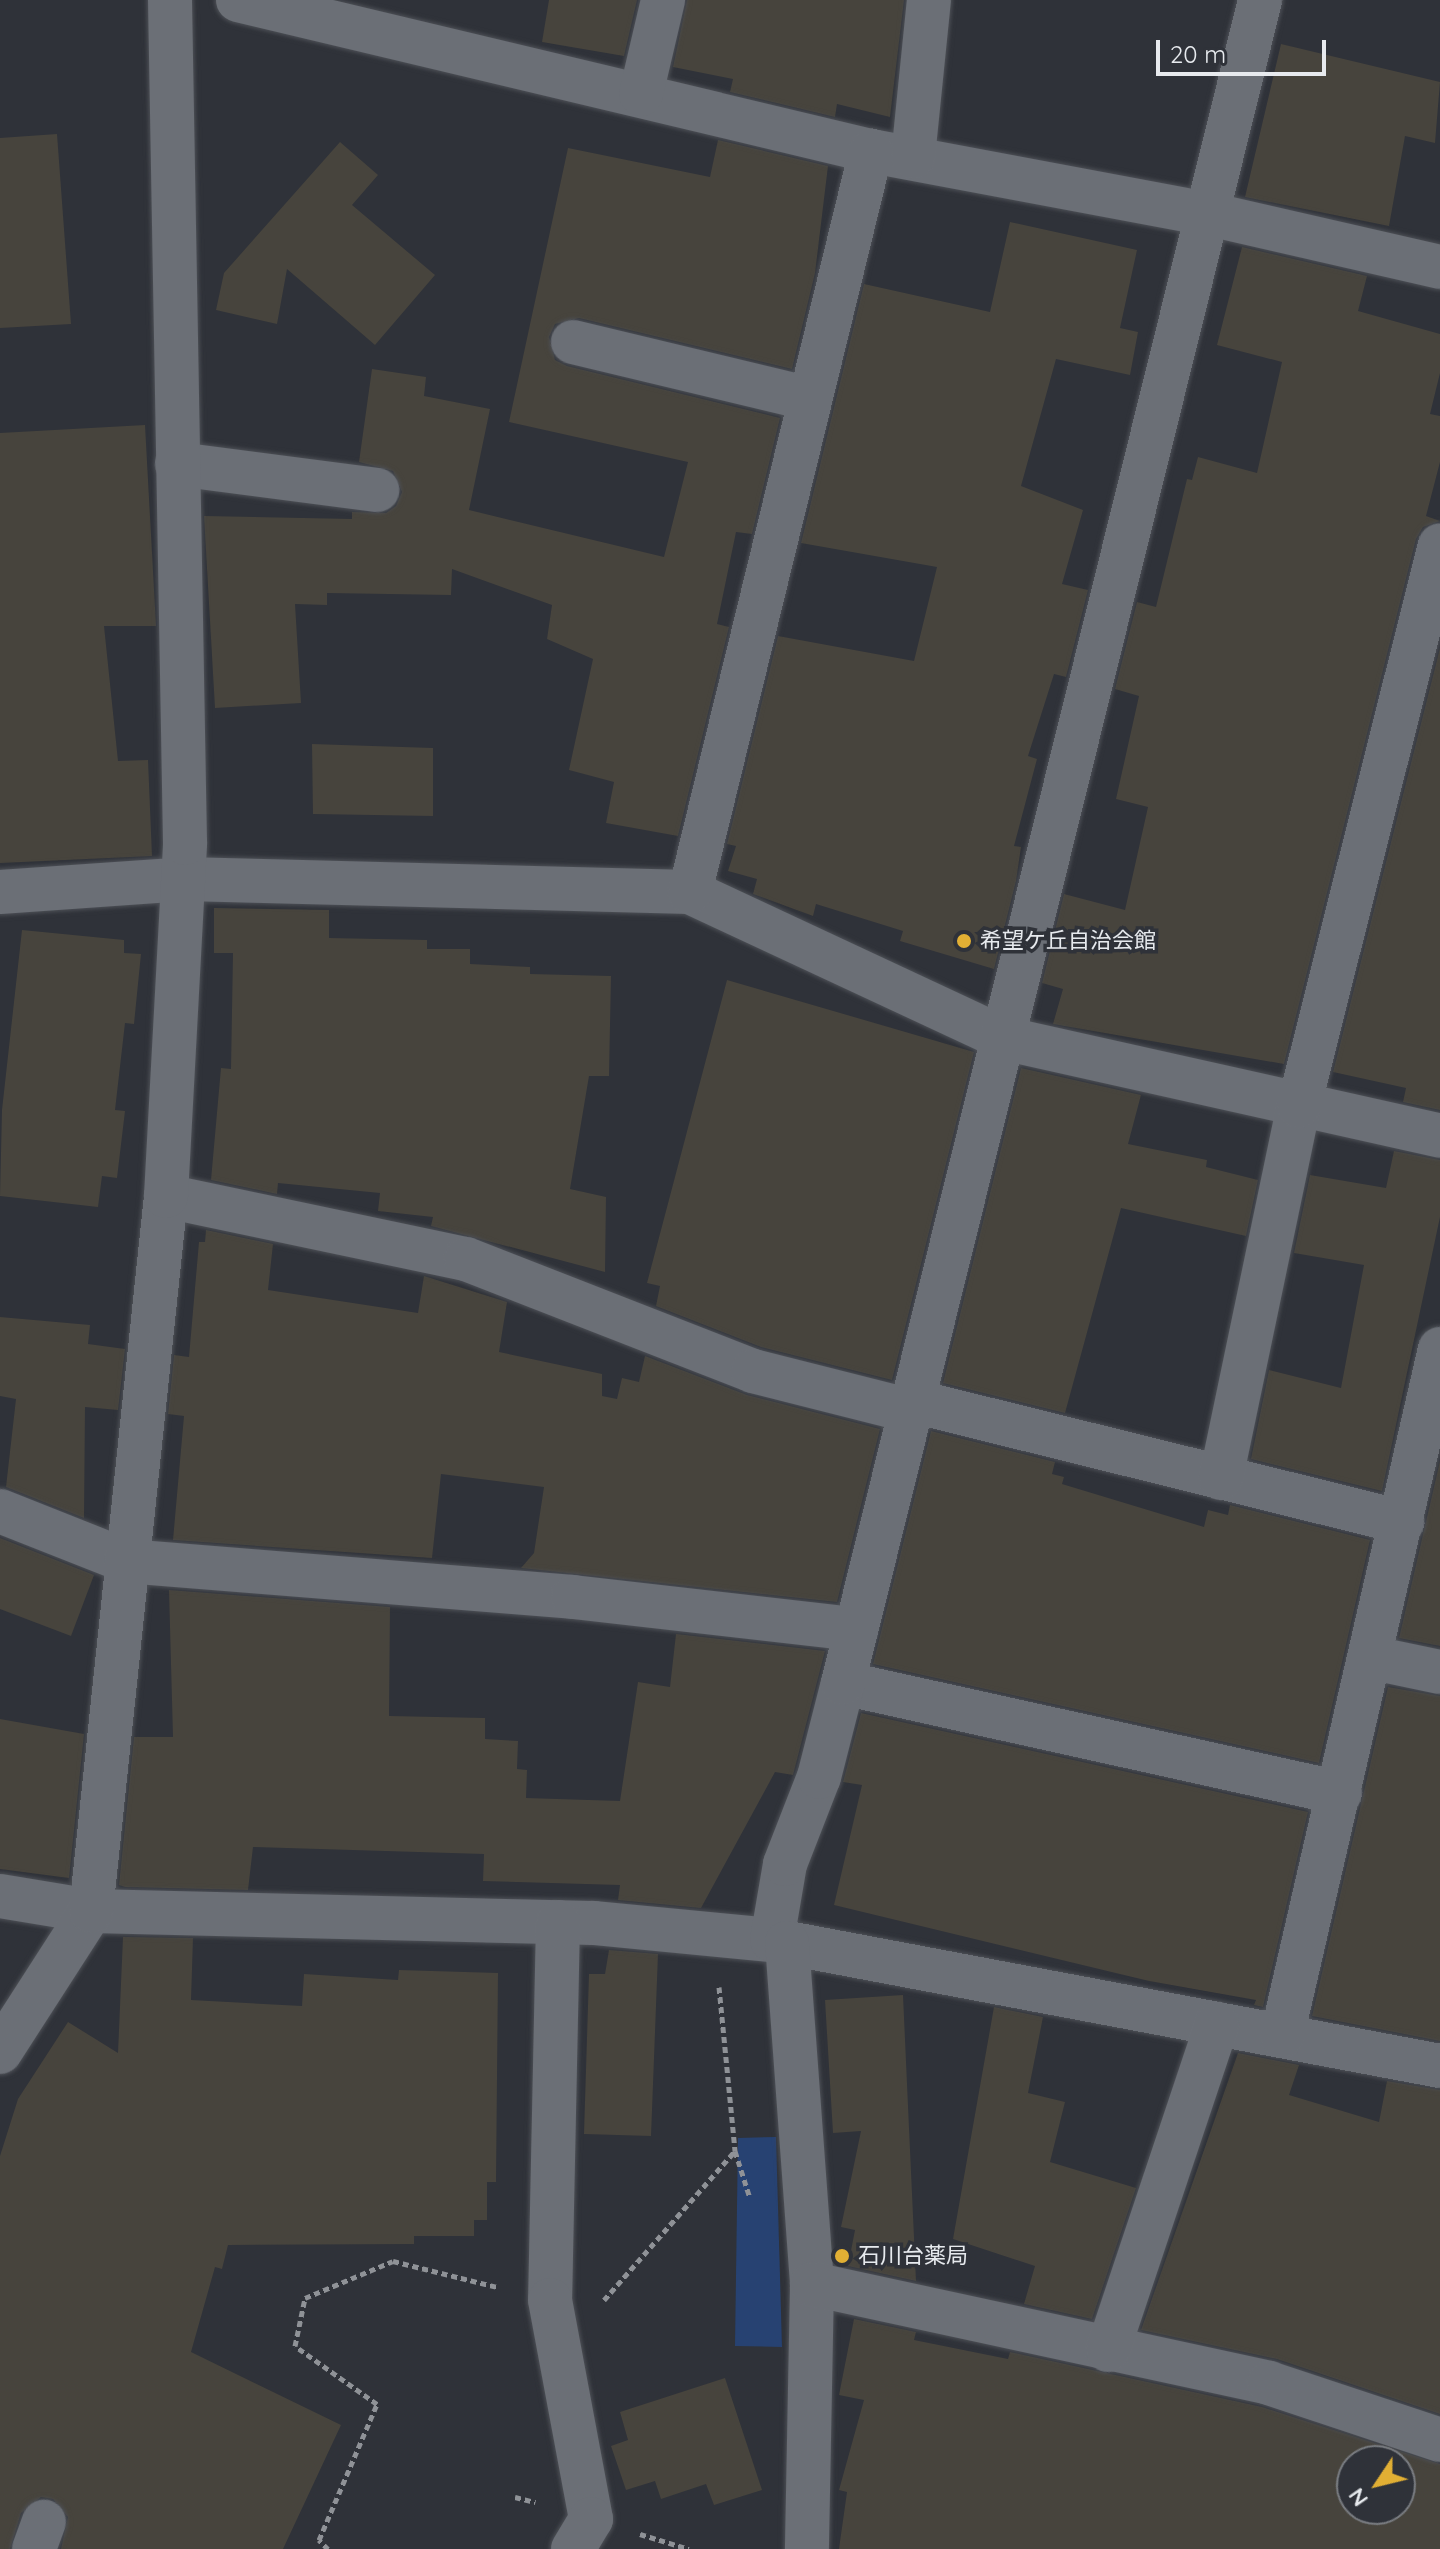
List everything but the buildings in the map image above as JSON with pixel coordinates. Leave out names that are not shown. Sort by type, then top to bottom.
[{"type":"street","points":[[0,2052],[91,1911],[166,1196],[185,879],[170,0]]},
{"type":"street","points":[[238,0],[892,154],[1209,214],[1440,267]]},
{"type":"street","points":[[641,94],[663,0]]},
{"type":"street","points":[[690,892],[806,398],[892,154],[929,0]]},
{"type":"street","points":[[807,2549],[812,2284],[779,1941],[785,1864],[819,1777],[843,1683],[1260,0]]},
{"type":"street","points":[[573,342],[806,398]]},
{"type":"street","points":[[177,464],[377,490]]},
{"type":"street","points":[[1221,1478],[1299,1106],[1430,627],[1440,545]]},
{"type":"street","points":[[0,892],[185,879],[690,892],[1003,1038],[1440,1136]]},
{"type":"street","points":[[166,1196],[466,1259],[753,1371],[1402,1522]]},
{"type":"street","points":[[1282,2036],[1373,1658],[1440,1349]]},
{"type":"street","points":[[0,1511],[126,1561],[573,1597],[856,1629]]},
{"type":"street","points":[[1373,1658],[1440,1672]]},
{"type":"street","points":[[843,1683],[1340,1793]]},
{"type":"street","points":[[0,1896],[91,1911],[558,1922],[779,1941],[1440,2066]]},
{"type":"street","points":[[558,1922],[550,2300],[591,2519],[573,2549]]},
{"type":"street","points":[[1108,2350],[1217,2024]]},
{"type":"street","points":[[812,2284],[1269,2383],[1440,2440]]},
{"type":"path","points":[[714,1934],[735,2151],[755,2211]]},
{"type":"path","points":[[328,2549],[319,2540],[377,2404],[295,2346],[305,2298],[393,2261],[595,2311],[735,2151]]},
{"type":"shaded area","points":[[776,2137],[782,2347],[735,2346],[738,2138]]},
{"type":"place","name":"希望ケ丘自治会館","points":[[964,941]]},
{"type":"place","name":"石川台薬局","points":[[842,2256]]}]
